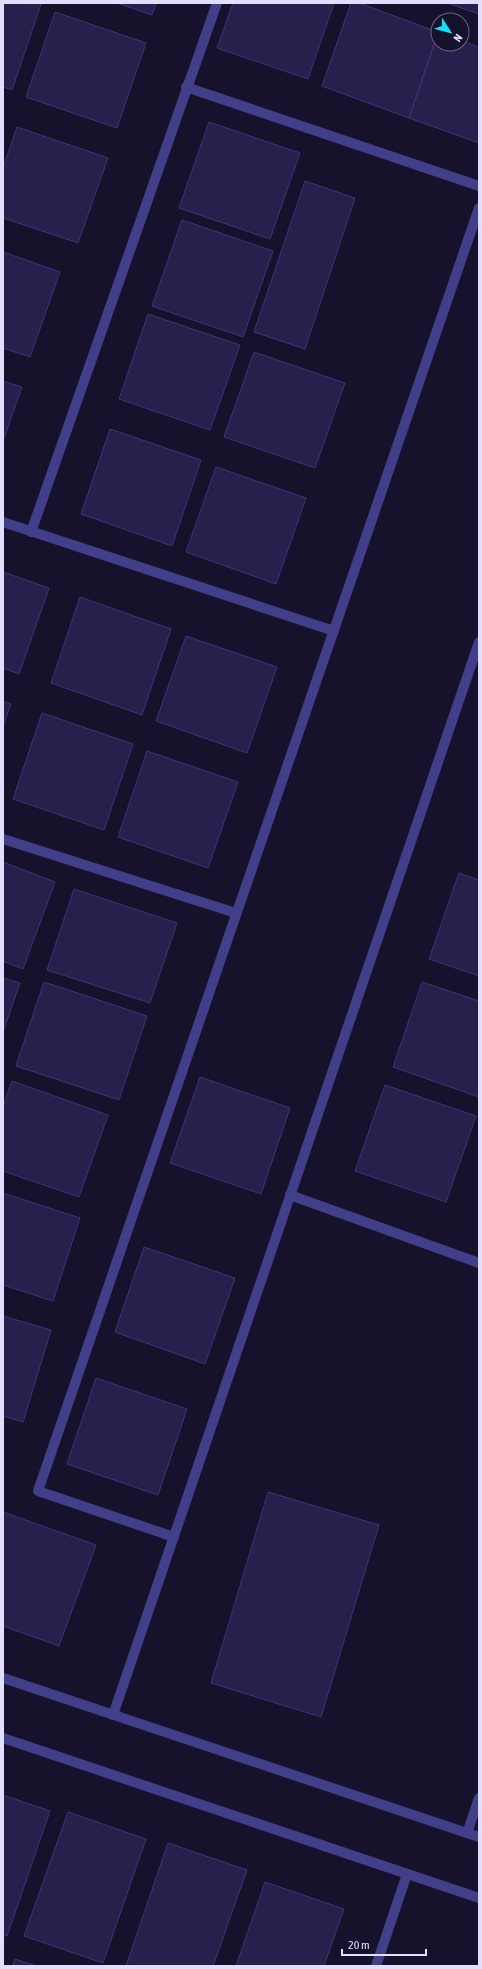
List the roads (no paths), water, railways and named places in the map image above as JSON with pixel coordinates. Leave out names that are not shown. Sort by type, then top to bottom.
[{"type":"street","points":[[31,532],[186,87],[217,3]]},
{"type":"street","points":[[186,87],[479,186]]},
{"type":"street","points":[[174,1537],[38,1491],[479,208]]},
{"type":"street","points":[[3,522],[334,631]]},
{"type":"street","points":[[113,1715],[479,642]]},
{"type":"street","points":[[3,839],[236,913]]},
{"type":"street","points":[[290,1195],[479,1263]]},
{"type":"street","points":[[3,1678],[479,1837]]},
{"type":"street","points":[[3,1738],[479,1898]]},
{"type":"street","points":[[467,1833],[479,1798]]},
{"type":"street","points":[[376,1966],[407,1874]]}]
